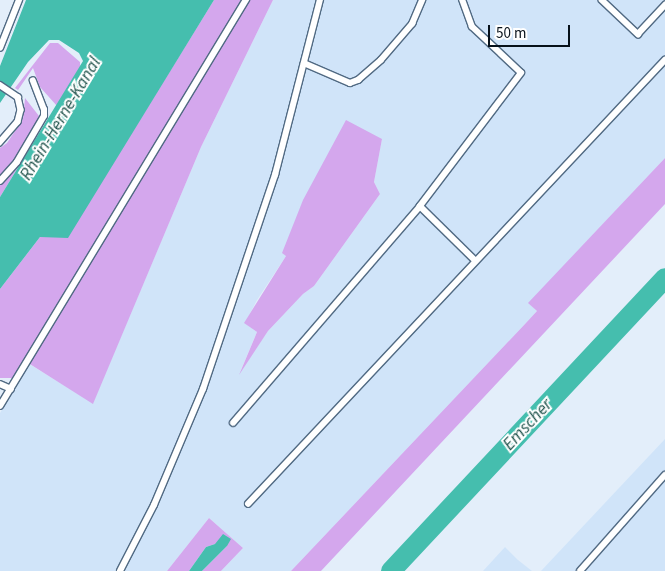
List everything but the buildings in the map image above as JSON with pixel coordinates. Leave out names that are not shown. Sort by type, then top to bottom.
[{"type":"lane","points":[[0,48],[18,0]]},
{"type":"lane","points":[[0,406],[246,0]]},
{"type":"lane","points":[[120,571],[154,505],[203,389],[263,216],[320,0]]},
{"type":"lane","points":[[304,63],[350,82],[358,80],[381,60],[412,24],[422,0]]},
{"type":"lane","points":[[233,423],[420,206],[521,73],[472,27],[462,0]]},
{"type":"lane","points":[[602,0],[638,34],[665,5]]},
{"type":"lane","points":[[248,504],[665,60]]},
{"type":"lane","points":[[0,180],[17,162],[44,116],[44,110],[33,81]]},
{"type":"lane","points":[[0,85],[18,97],[21,110],[18,122],[0,143]]},
{"type":"lane","points":[[420,206],[476,261]]},
{"type":"lane","points":[[0,384],[11,389]]},
{"type":"lane","points":[[580,571],[665,475]]},
{"type":"shaded area","points":[[214,0],[273,0],[201,147],[93,404],[25,361],[12,378],[0,378],[0,289],[40,237],[73,228]]},
{"type":"shaded area","points":[[273,0],[665,0],[665,158],[529,303],[537,311],[291,571],[221,571],[243,548],[209,518],[167,571],[0,571],[0,413],[29,364],[93,403],[201,147]],"holes":[[[382,139],[374,182],[380,194],[314,286],[303,294],[268,331],[240,372],[257,332],[245,323],[257,300],[286,256]]]},
{"type":"shaded area","points":[[50,43],[58,43],[80,62],[80,68],[57,106],[40,87],[33,68],[18,90],[15,88]]},
{"type":"shaded area","points":[[25,98],[39,116],[36,126],[16,160],[0,178],[0,148],[7,143],[23,119]]},
{"type":"shaded area","points":[[346,120],[382,139],[374,182],[380,194],[314,286],[303,294],[268,331],[239,375],[257,332],[244,323],[286,256],[282,253],[303,200]]},
{"type":"shaded area","points":[[25,156],[0,197],[0,184]]},
{"type":"shaded area","points":[[665,158],[665,204],[321,571],[291,571],[537,311],[528,303]]},
{"type":"shaded area","points":[[665,439],[665,571],[541,571]]},
{"type":"shaded area","points":[[209,518],[243,548],[221,571],[202,571],[227,546],[215,544],[206,547],[189,571],[167,571]]},
{"type":"shaded area","points":[[505,547],[518,560],[532,571],[483,571]]},
{"type":"water","name":"Rhein-Herne-Kanal","points":[[26,0],[214,0],[68,238],[40,237],[0,289],[0,197],[83,61],[79,53],[59,40],[49,40],[28,62],[0,103],[0,66]]},
{"type":"water","points":[[223,534],[231,539],[227,546],[202,571],[189,571],[206,547],[215,544]]},
{"type":"waterway","name":"Emscher","points":[[391,571],[665,278]]}]
